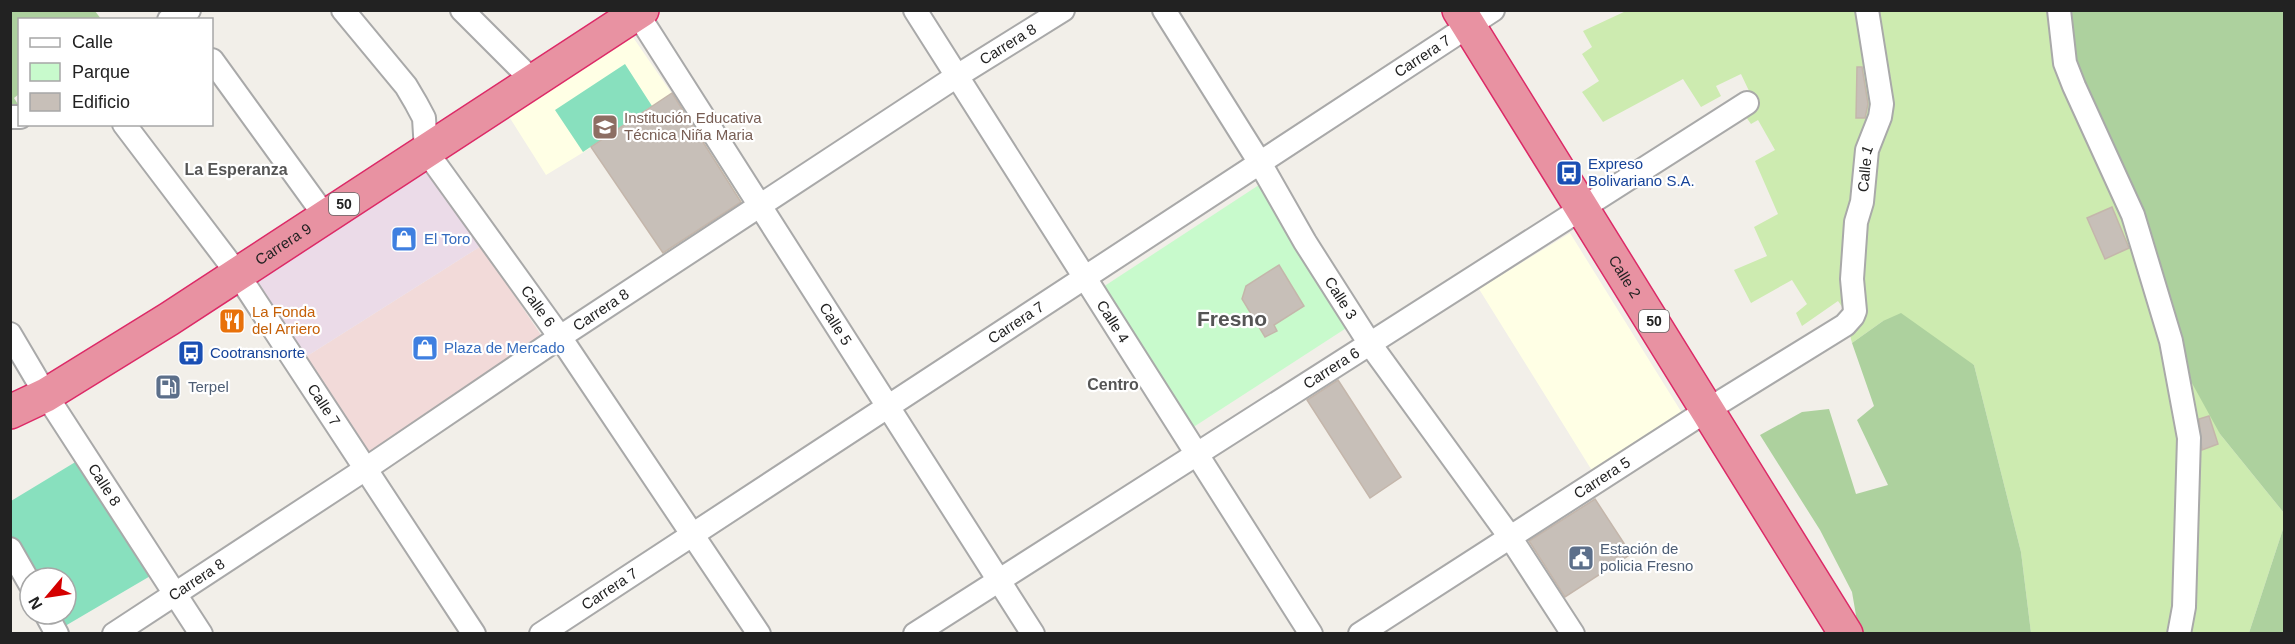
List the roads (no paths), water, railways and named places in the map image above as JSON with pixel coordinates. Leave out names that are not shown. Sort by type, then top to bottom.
[{"type":"highway","name":"Carrera 9","points":[[10,412],[51,392],[170,319],[639,12]]},
{"type":"highway","name":"Calle 2","points":[[1474,16],[1583,208],[1846,633]]},
{"type":"street","points":[[343,10],[406,86],[424,118],[426,151]]},
{"type":"street","points":[[462,10],[533,81]]},
{"type":"street","name":"Calle 4","points":[[915,10],[1311,633]]},
{"type":"street","name":"Carrera 8","points":[[114,633],[367,468],[560,337],[957,76],[1063,10]]},
{"type":"street","name":"Calle 3","points":[[1164,10],[1370,344],[1510,537],[1573,633]]},
{"type":"street","name":"Calle 1","points":[[1845,326],[1855,311],[1852,279],[1856,222],[1862,202],[1868,150],[1880,117],[1882,104],[1868,10]]},
{"type":"street","points":[[2059,10],[2065,63],[2133,215],[2171,341],[2189,438],[2184,607],[2179,633]]},
{"type":"street","name":"Calle 5","points":[[639,12],[1033,633]]},
{"type":"street","name":"Carrera 7","points":[[541,633],[1260,163],[1474,16]]},
{"type":"street","points":[[213,61],[325,216]]},
{"type":"street","name":"Carrera 6","points":[[915,633],[1747,104]]},
{"type":"street","name":"Calle 7","points":[[126,126],[237,273],[474,633]]},
{"type":"street","name":"Calle 6","points":[[426,151],[560,337],[694,533],[759,633]]},
{"type":"street","name":"Calle 8","points":[[10,314],[51,392]]},
{"type":"street","name":"Carrera 5","points":[[1360,633],[1709,409],[1845,326]]},
{"type":"street","name":"Calle 8","points":[[10,334],[51,392],[179,591],[201,633]]},
{"type":"street","points":[[10,549],[20,566]]},
{"type":"place","name":"Institución Educativa Técnica Niña Maria","points":[[605,127]]},
{"type":"place","name":"Expreso Bolivariano S.A.","points":[[1569,173]]},
{"type":"place","name":"El Toro","points":[[404,239]]},
{"type":"place","name":"La Fonda del Arriero","points":[[232,321]]},
{"type":"place","name":"Plaza de Mercado","points":[[425,348]]},
{"type":"place","name":"Cootransnorte","points":[[191,353]]},
{"type":"place","name":"Terpel","points":[[168,387]]},
{"type":"place","name":"Estación de policia Fresno","points":[[1581,558]]},
{"type":"district","name":"La Esperanza","points":[[236,169]]},
{"type":"district","name":"Fresno","points":[[1232,319]]},
{"type":"district","name":"Centro","points":[[1113,384]]}]
